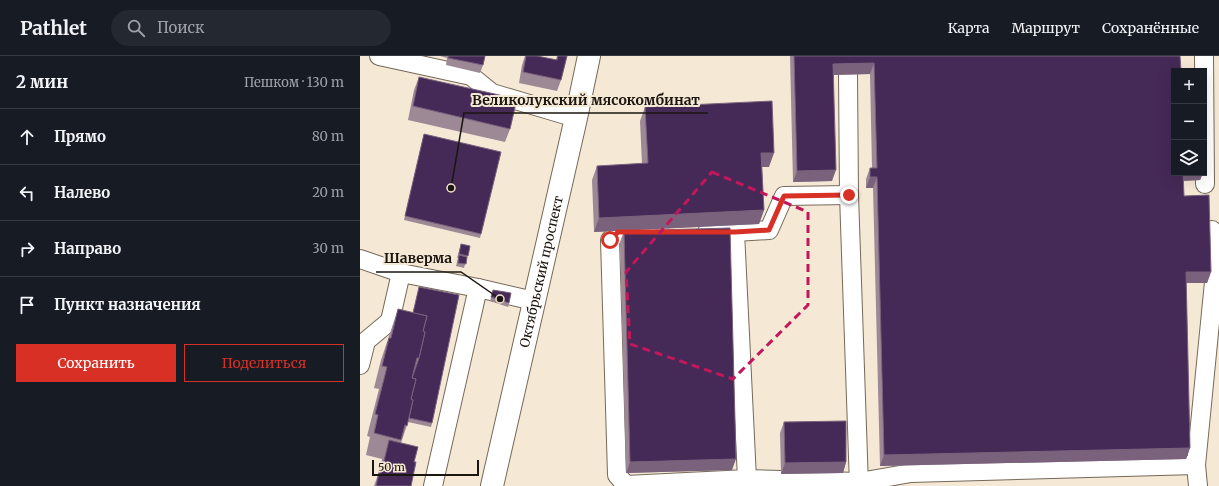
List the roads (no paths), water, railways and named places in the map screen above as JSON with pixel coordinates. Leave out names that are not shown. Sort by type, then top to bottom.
[{"type":"main road","name":"Октябрьский проспект","points":[[492,486],[589,56]]},
{"type":"lane","points":[[378,56],[471,76],[492,93],[576,118]]},
{"type":"lane","points":[[1204,56],[1205,184]]},
{"type":"lane","points":[[848,74],[849,195],[859,484]]},
{"type":"lane","points":[[688,232],[769,230],[784,196],[849,195]]},
{"type":"lane","points":[[1198,486],[1196,465],[1214,282],[1212,230]]},
{"type":"lane","points":[[665,232],[618,232],[610,240],[617,475],[626,485],[747,479],[859,484],[911,473],[1196,465]]},
{"type":"lane","points":[[735,232],[747,479]]},
{"type":"lane","points":[[360,259],[401,273],[534,301]]},
{"type":"lane","points":[[360,365],[366,341],[390,321],[401,273]]},
{"type":"lane","points":[[433,486],[478,288]]},
{"type":"place","name":"Великолукский мясокомбинат","points":[[451,188]]},
{"type":"place","name":"Шаверма","points":[[500,299]]}]
